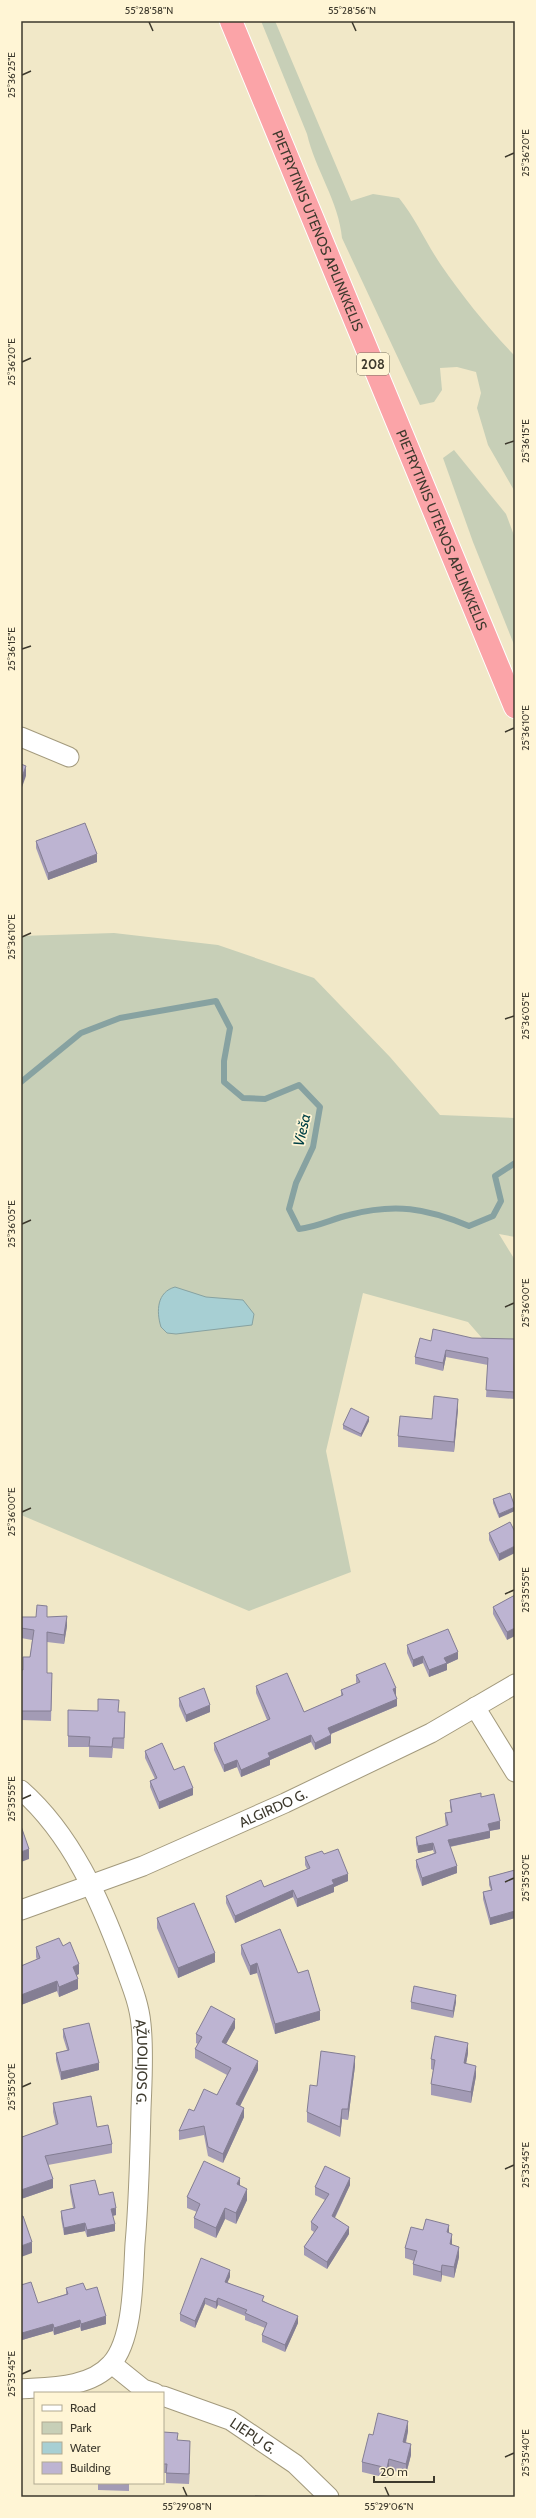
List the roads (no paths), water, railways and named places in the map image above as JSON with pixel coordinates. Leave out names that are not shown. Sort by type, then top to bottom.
[{"type":"highway","name":"PIETRYTINIS UTENOS APLINKKELIS","points":[[231,21],[515,707]]},
{"type":"street","points":[[21,737],[69,757]]},
{"type":"street","name":"ALGIRDO G.","points":[[21,1910],[92,1886],[143,1866],[299,1796],[431,1733],[515,1684]]},
{"type":"street","points":[[475,1707],[515,1772]]},
{"type":"street","name":"ĄŽUOLIJOS G.","points":[[21,1790],[62,1837],[92,1886],[135,1995],[141,2022],[142,2045],[139,2196],[130,2303],[126,2330],[112,2364]]},
{"type":"street","points":[[21,2389],[58,2387],[78,2382],[95,2377],[112,2364],[143,2389],[152,2392]]},
{"type":"street","name":"LIEPŲ G.","points":[[164,2396],[230,2420],[295,2464],[329,2497]]},
{"type":"water","points":[[175,1287],[206,1297],[243,1300],[254,1314],[252,1325],[176,1334],[167,1333],[161,1327],[159,1321],[159,1303],[161,1298],[169,1289]]},
{"type":"waterway","name":"Vieša","points":[[21,1082],[81,1033],[120,1018],[216,1001],[230,1028],[224,1061],[224,1082],[243,1098],[265,1099],[299,1085],[320,1107],[313,1147],[296,1183],[289,1209],[299,1229],[312,1227],[366,1211],[396,1208],[424,1211],[469,1226],[493,1216],[501,1201],[495,1176],[515,1163]]}]
